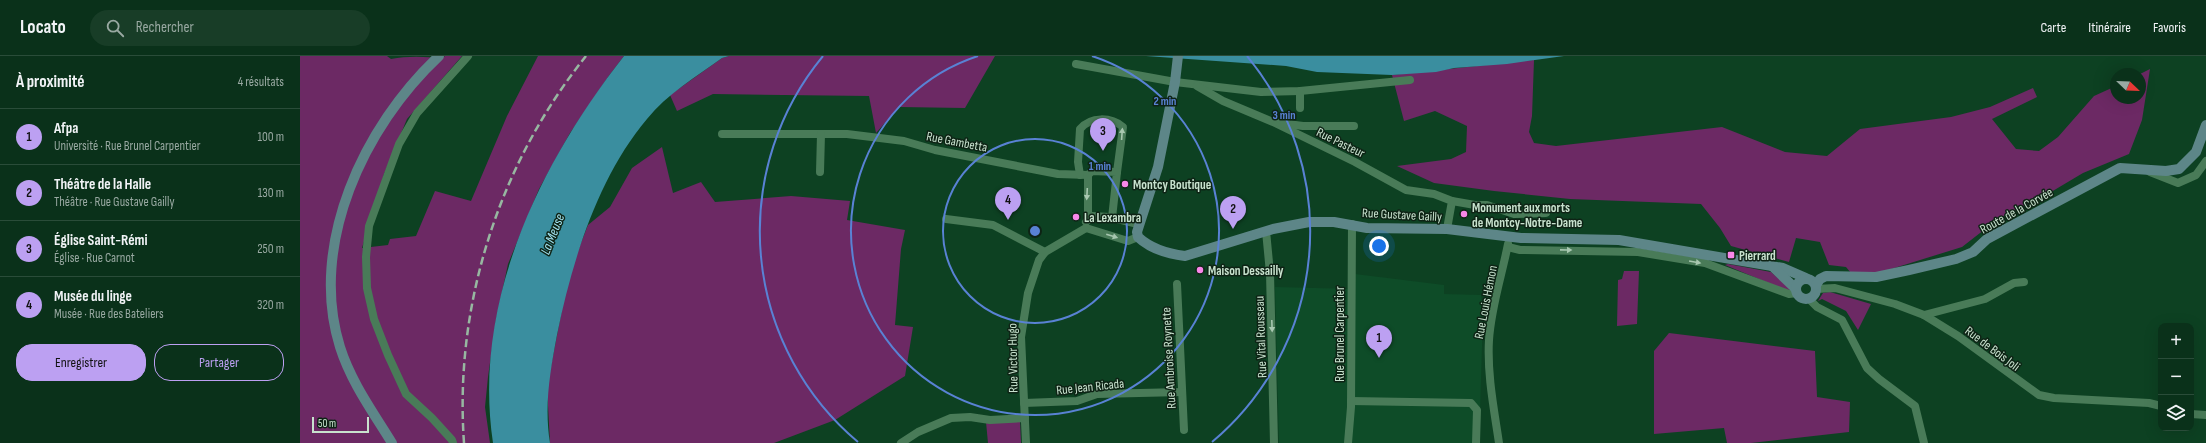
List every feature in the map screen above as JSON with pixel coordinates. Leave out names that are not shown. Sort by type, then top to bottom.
[{"type":"street","points":[[392,443],[362,395],[343,355],[336,331],[331,295],[333,248],[339,218],[364,158],[376,134],[417,79],[439,56]]},
{"type":"street","points":[[452,441],[432,418],[406,394],[391,362],[374,319],[368,296],[366,257],[369,226],[399,144],[417,113],[468,56]]},
{"type":"street","points":[[1112,218],[1123,127],[1116,122],[1105,118],[1084,125],[1080,129],[1078,162],[1084,175],[1088,219],[1085,225],[1086,228],[1128,241],[1138,231],[1158,167],[1176,78],[1178,56]]},
{"type":"street","points":[[1076,64],[1176,78],[1194,84],[1260,92],[1300,91],[1410,80]]},
{"type":"street","name":"Rue Pasteur","points":[[1194,84],[1223,101],[1273,122],[1406,190],[1434,194],[1475,206],[1487,205],[1514,214],[1546,213]]},
{"type":"street","points":[[1300,91],[1300,108]]},
{"type":"street","points":[[1273,122],[1303,126],[1354,126]]},
{"type":"street","name":"Route de la Corvée","points":[[1816,287],[1820,279],[1826,276],[1876,277],[1956,259],[1973,252],[1987,239],[2120,168],[2166,171],[2179,169],[2196,152],[2206,125]]},
{"type":"street","name":"Rue Gambetta","points":[[722,134],[847,134],[904,141],[935,150],[1058,174],[1084,175],[1092,171],[1117,172]]},
{"type":"street","points":[[820,172],[821,134]]},
{"type":"street","points":[[2142,169],[2178,183],[2196,175],[2206,161]]},
{"type":"street","points":[[1447,229],[1452,200]]},
{"type":"street","points":[[1088,219],[1092,216],[1112,218],[1138,231]]},
{"type":"street","points":[[946,219],[992,225],[1045,252]]},
{"type":"street","name":"Rue Gustave Gailly","points":[[1138,231],[1155,248],[1173,254],[1186,256],[1266,231],[1309,222],[1352,224],[1367,228],[1447,229],[1509,242],[1527,250],[1638,252],[1705,263],[1789,294],[1796,291]]},
{"type":"street","name":"Rue Brunel Carpentier","points":[[1348,443],[1351,401],[1352,224]]},
{"type":"street","name":"Rue Victor Hugo","points":[[1026,443],[1022,337],[1023,313],[1034,269],[1045,252],[1086,228]]},
{"type":"street","name":"Rue Vital Rousseau","points":[[1266,231],[1270,273],[1274,443]]},
{"type":"street","name":"Rue Gustave Gailly","points":[[1509,242],[1620,240],[1772,266],[1792,271],[1806,278]]},
{"type":"street","name":"Rue Louis Hémon","points":[[1499,443],[1489,362],[1489,339],[1494,307],[1509,242]]},
{"type":"street","points":[[1772,266],[1802,298],[1809,299],[1817,307],[1842,320],[1867,368],[1915,406],[1924,443]]},
{"type":"street","points":[[1796,291],[1800,281],[1806,278],[1812,280],[1816,287],[1814,295],[1809,299]]},
{"type":"street","points":[[1924,315],[1978,300],[2014,283],[2024,282]]},
{"type":"street","name":"Rue Ambroise Roynette","points":[[1177,284],[1184,430]]},
{"type":"street","name":"Rue de Bois Joli","points":[[1816,287],[1835,288],[1895,304],[1924,315],[1958,336],[2039,395],[2054,398],[2149,403],[2158,405]]},
{"type":"street","name":"Rue Jean Ricada","points":[[1024,403],[1077,400],[1097,394],[1182,392]]},
{"type":"street","points":[[1351,401],[1472,403],[1477,410],[1476,443]]},
{"type":"street","points":[[2194,414],[2206,415]]},
{"type":"street","points":[[901,443],[918,432],[950,418],[970,417],[990,420],[1025,418]]},
{"type":"shaded area","points":[[300,56],[387,56],[391,59],[403,57],[429,57],[441,59],[445,56],[462,56],[407,119],[384,174],[362,248],[388,245],[390,239],[416,236],[435,191],[471,201],[507,116],[538,56],[624,56],[570,133],[539,189],[508,264],[496,320],[488,377],[485,407],[490,443],[300,443]]},
{"type":"shaded area","points":[[729,56],[995,56],[965,108],[899,107],[876,133],[869,96],[713,94],[677,111],[670,95],[722,58]]},
{"type":"shaded area","points":[[1534,60],[1532,116],[1529,132],[1534,143],[1556,146],[1722,127],[1785,152],[1827,156],[1860,129],[1951,117],[1990,107],[2033,88],[2037,97],[1992,119],[2016,149],[2039,151],[2058,137],[2094,96],[2110,89],[2110,104],[2145,104],[2142,120],[2129,154],[2083,173],[2046,195],[1998,219],[1962,247],[1875,274],[1851,273],[1846,267],[1829,265],[1820,242],[1796,238],[1789,262],[1731,246],[1720,228],[1701,204],[1570,199],[1434,183],[1397,166],[1451,159],[1466,152],[1467,126],[1435,111],[1404,121],[1392,75]]},
{"type":"shaded area","points":[[2150,69],[2146,94],[2146,71]]},
{"type":"shaded area","points":[[662,147],[673,193],[701,182],[715,202],[791,196],[850,201],[847,220],[905,230],[901,249],[895,325],[913,327],[905,376],[835,420],[774,443],[550,443],[547,387],[565,294],[577,253],[588,225],[610,207],[632,168]]},
{"type":"shaded area","points":[[1728,264],[1771,272],[1790,289],[1788,291],[1725,265]]},
{"type":"shaded area","points":[[1624,271],[1639,271],[1637,324],[1617,326],[1618,280],[1622,279]]},
{"type":"shaded area","points":[[1355,274],[1444,285],[1444,294],[1481,295],[1483,314],[1479,443],[1279,443],[1275,287],[1354,289]]},
{"type":"shaded area","points":[[1830,292],[1871,304],[1858,330],[1846,311],[1822,299],[1818,301],[1823,293]]},
{"type":"shaded area","points":[[1669,333],[1815,351],[1817,397],[1850,402],[1849,432],[1751,443],[1727,443],[1724,428],[1654,434],[1654,351]]},
{"type":"shaded area","points":[[1020,421],[1021,443],[988,443],[986,422]]},
{"type":"water","name":"La Meuse","points":[[624,56],[729,56],[722,58],[692,79],[655,110],[630,142],[614,167],[601,193],[589,221],[570,278],[557,335],[550,376],[548,402],[548,429],[550,443],[493,443],[489,391],[493,339],[503,288],[519,238],[540,189],[565,142],[593,98]]},
{"type":"water","points":[[1146,56],[1564,56],[1507,64],[1454,68],[1436,72],[1392,75],[1317,72],[1286,66]]},
{"type":"railway","points":[[464,443],[463,391],[467,340],[475,288],[489,238],[507,190],[529,143],[555,98],[586,56]]},
{"type":"place","name":"Église Saint-Rémi","points":[[1103,151]]},
{"type":"place","name":"Montcy Boutique","points":[[1125,184]]},
{"type":"place","name":"Monument aux morts de Montcy-Notre-Dame","points":[[1464,214]]},
{"type":"place","name":"La Lexambra","points":[[1076,217]]},
{"type":"place","name":"Musée du linge","points":[[1008,220]]},
{"type":"place","name":"Théâtre de la Halle","points":[[1233,229]]},
{"type":"place","name":"Pierrard","points":[[1731,255]]},
{"type":"place","name":"Maison Dessailly","points":[[1200,270]]},
{"type":"place","name":"Afpa","points":[[1379,358]]}]
